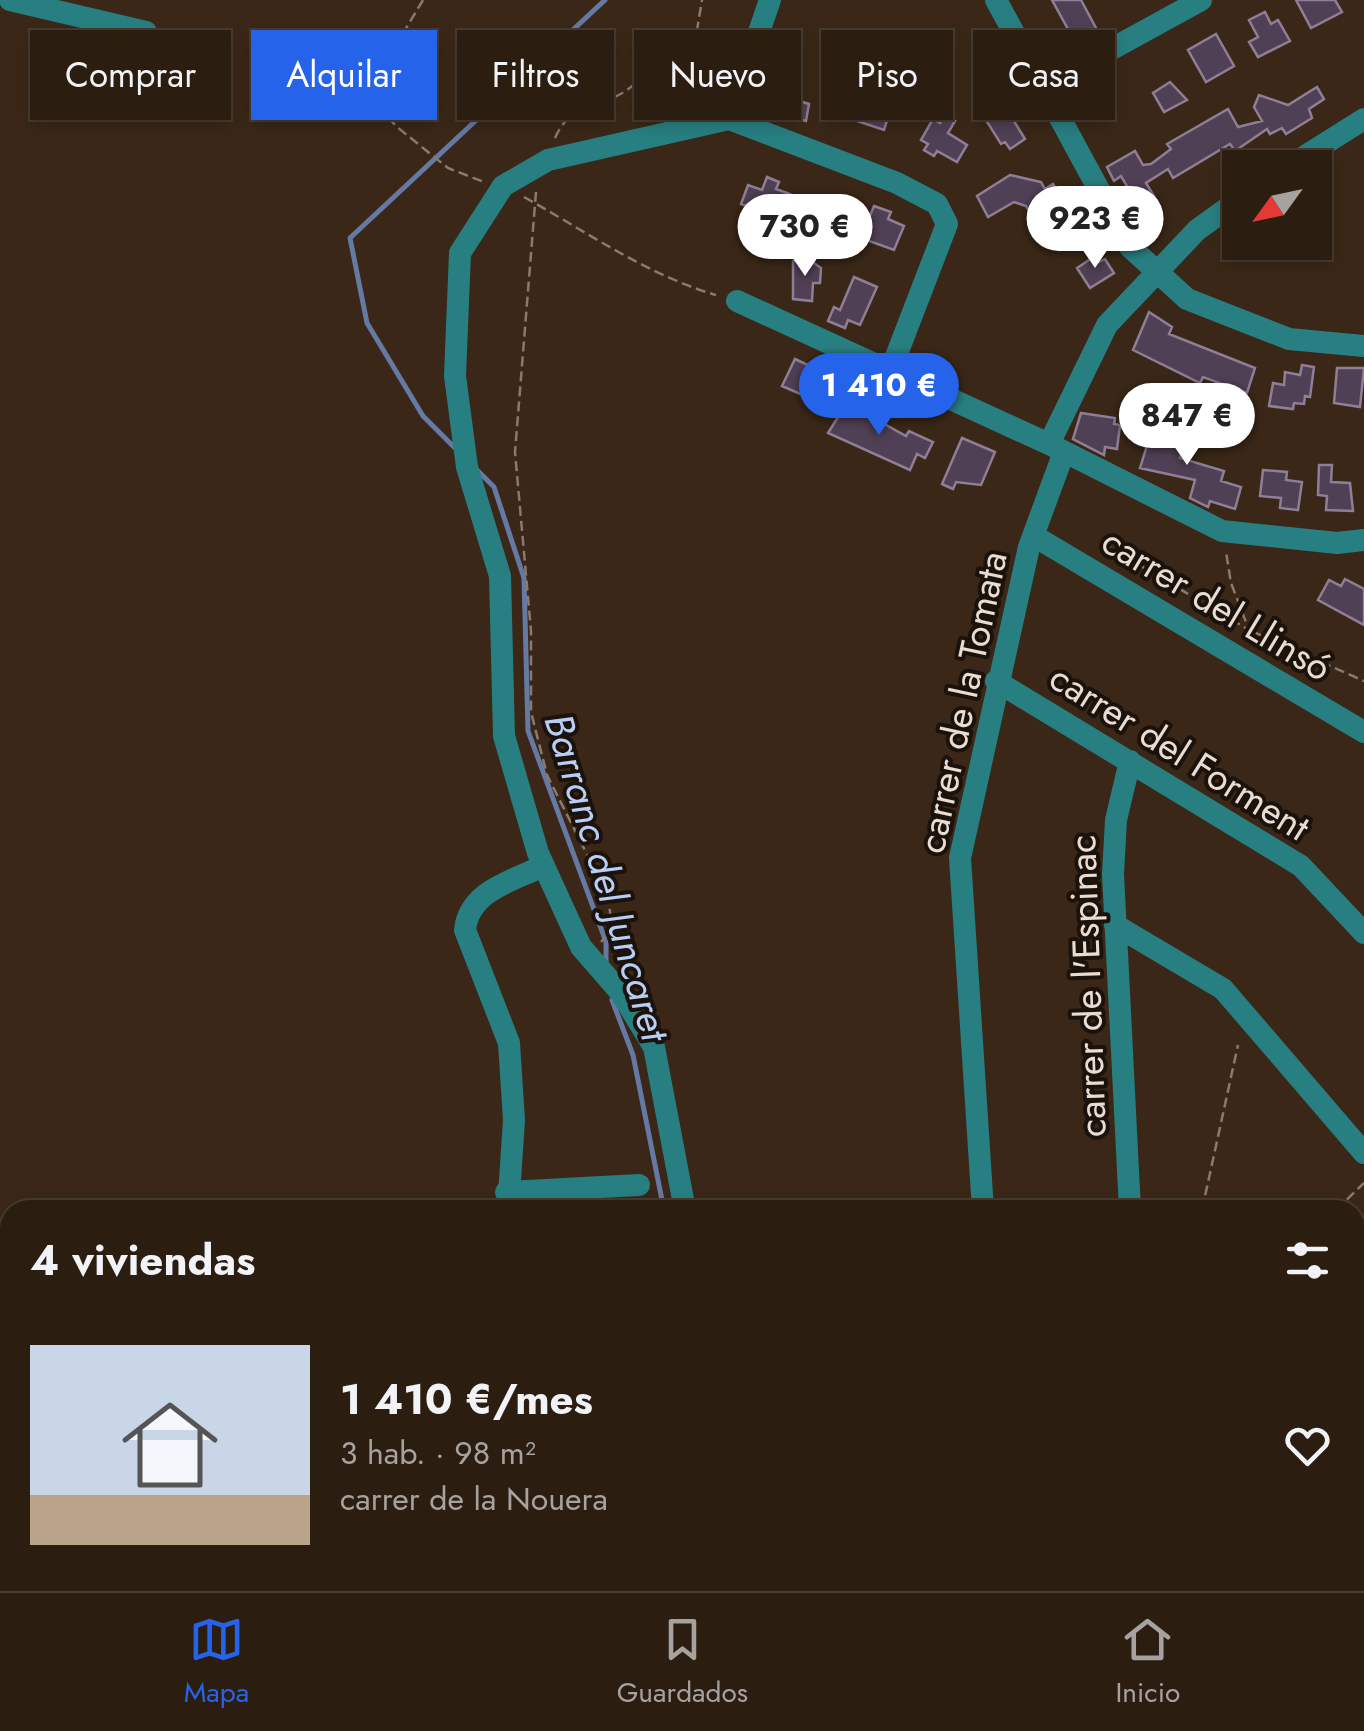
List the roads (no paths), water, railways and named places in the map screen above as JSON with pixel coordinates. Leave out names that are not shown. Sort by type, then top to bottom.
[{"type":"street","points":[[10,0],[138,30]]},
{"type":"street","points":[[759,30],[770,0]]},
{"type":"street","points":[[996,0],[1014,30]]},
{"type":"street","points":[[1115,47],[1201,0]]},
{"type":"street","points":[[1315,150],[1364,119]]},
{"type":"street","points":[[683,1200],[654,1047],[590,956],[544,866],[504,736],[500,576],[467,466],[454,376],[460,253],[503,186],[548,160],[724,120]]},
{"type":"street","points":[[731,120],[897,183],[937,204],[947,224],[890,372]]},
{"type":"street","points":[[1064,120],[1130,247],[1187,298],[1289,339],[1364,346]]},
{"type":"street","name":"carrer de la Tomata","points":[[982,1200],[960,858],[996,680],[1057,448],[1107,325],[1196,230],[1222,212]]},
{"type":"street","points":[[737,301],[1057,448],[1222,531],[1337,543],[1364,540]]},
{"type":"street","name":"carrer del Llinsó","points":[[1034,536],[1364,732]]},
{"type":"street","name":"carrer del Forment","points":[[996,680],[1301,866],[1364,934]]},
{"type":"street","name":"carrer de l'Espinac","points":[[1129,1200],[1115,924],[1116,820],[1130,761]]},
{"type":"street","points":[[507,1200],[514,1120],[509,1043],[465,930],[467,912],[480,896],[544,866]]},
{"type":"street","points":[[1115,924],[1223,989],[1364,1153]]},
{"type":"street","points":[[516,1200],[639,1186]]},
{"type":"waterway","name":"Barranc del Juncaret","points":[[456,449],[423,416],[367,323],[350,238],[605,0]]},
{"type":"waterway","name":"Barranc del Juncaret","points":[[478,471],[494,487],[524,578],[528,731],[606,942],[606,965]]},
{"type":"waterway","name":"Barranc del Juncaret","points":[[612,1000],[633,1055],[662,1200]]}]
